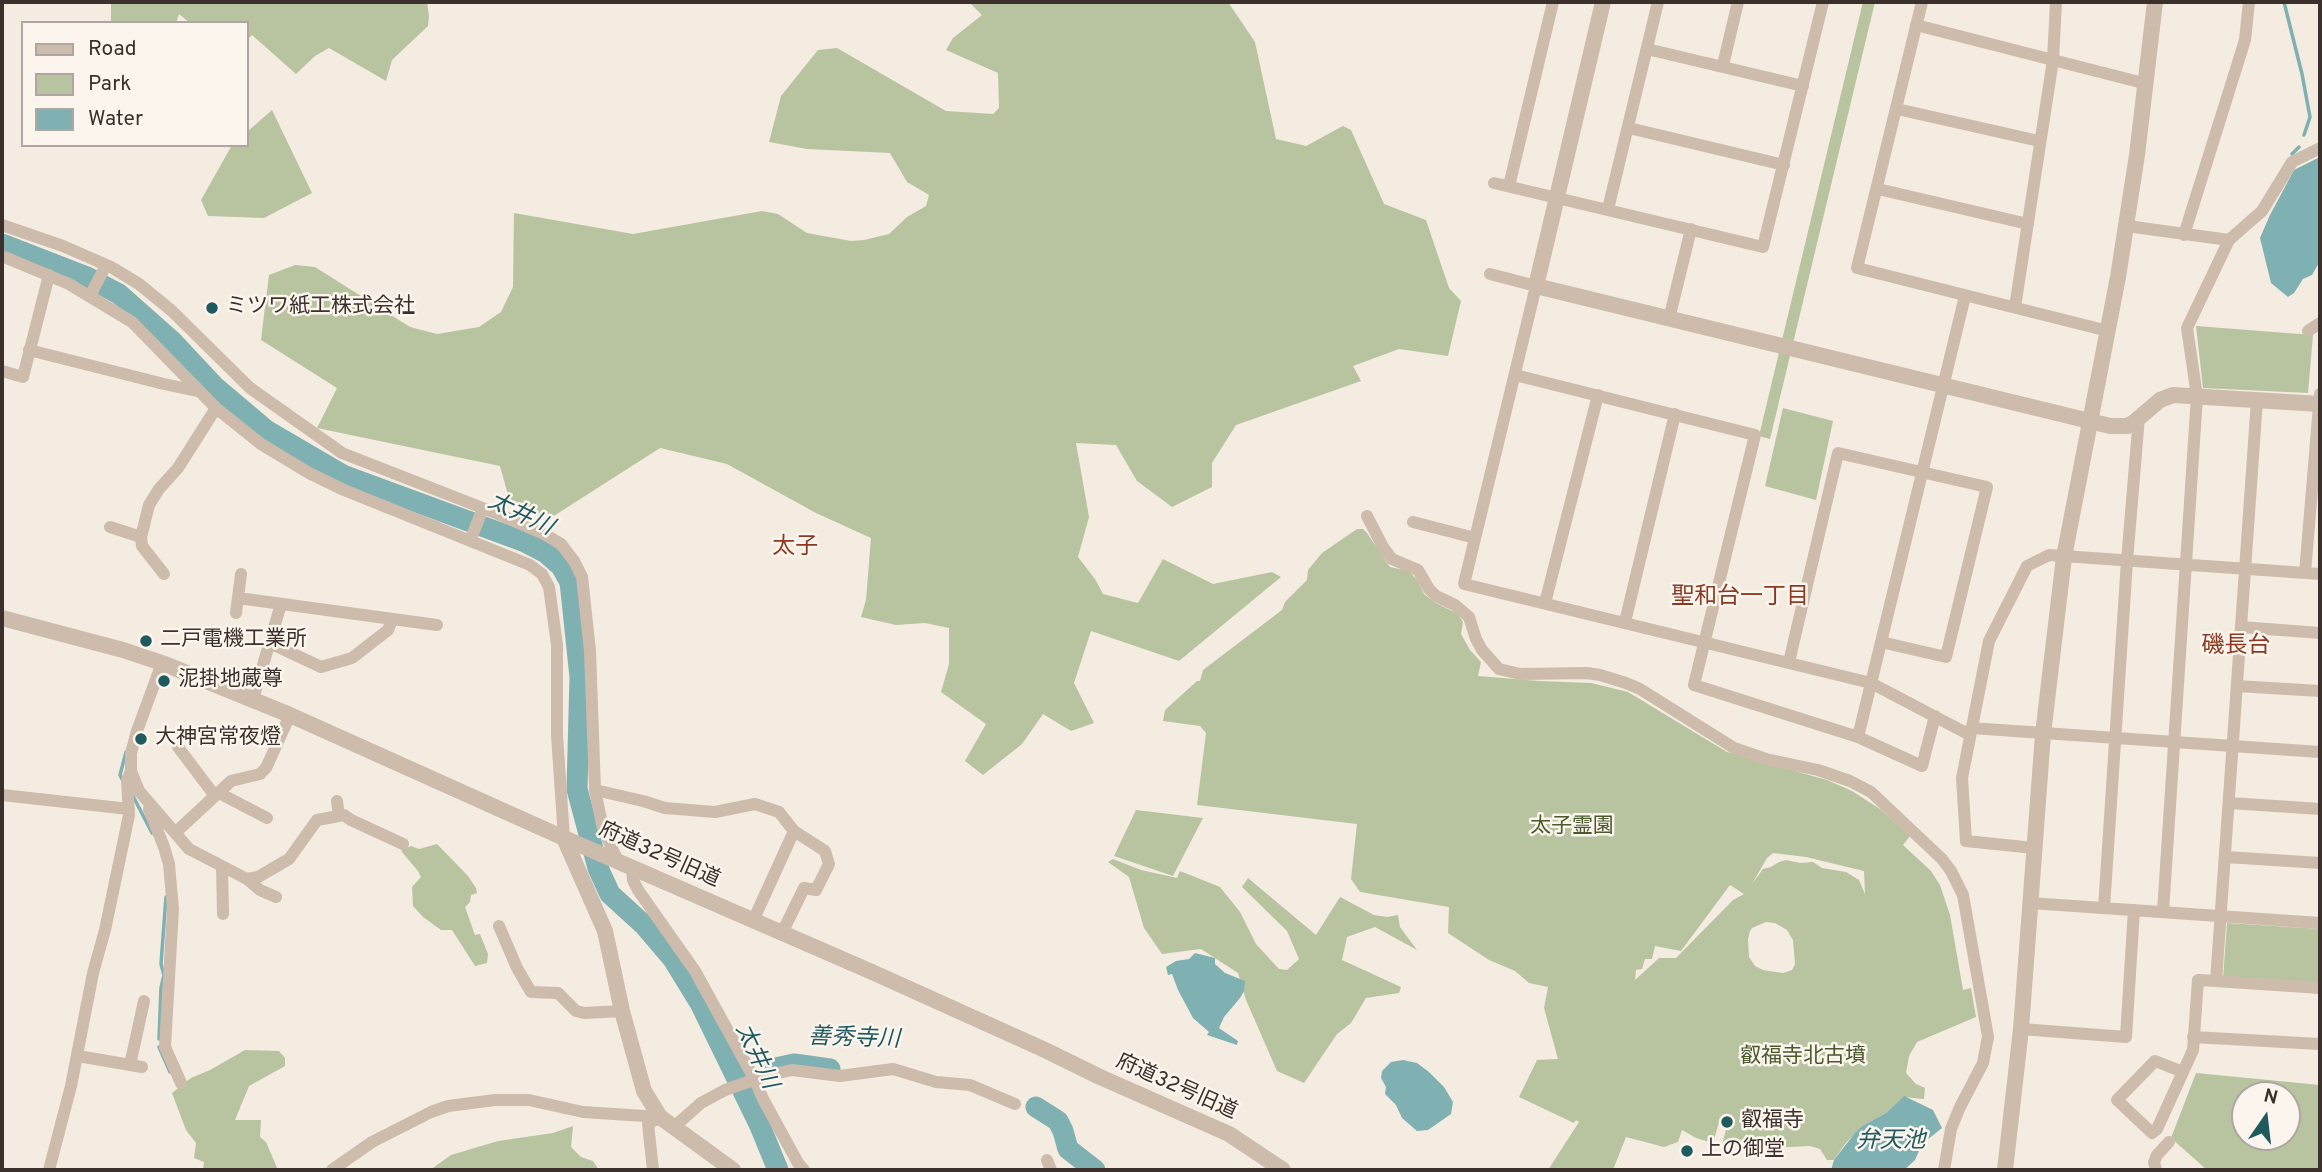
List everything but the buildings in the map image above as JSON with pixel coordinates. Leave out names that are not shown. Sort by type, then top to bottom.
[{"type":"street","points":[[1509,186],[1553,2]]},
{"type":"street","points":[[1455,605],[1464,584],[1603,2]]},
{"type":"street","points":[[1608,209],[1658,2]]},
{"type":"street","points":[[1723,65],[1738,2]]},
{"type":"street","points":[[1494,183],[1763,247],[1823,2]]},
{"type":"street","points":[[1922,2],[1857,268],[2108,331]]},
{"type":"street","points":[[2015,307],[2053,60],[2056,2]]},
{"type":"street","points":[[2005,1170],[2021,1029],[2043,734],[2064,557],[2127,226],[2147,84],[2155,2]]},
{"type":"street","points":[[2183,235],[2245,40],[2249,2]]},
{"type":"street","points":[[1916,25],[2147,84]]},
{"type":"street","points":[[1647,48],[1803,86]]},
{"type":"street","points":[[1897,109],[2039,141]]},
{"type":"street","points":[[1629,128],[1784,165]]},
{"type":"street","points":[[2163,912],[2197,396],[2187,328],[2229,240],[2262,211],[2292,162],[2315,150],[2312,145],[2320,136]]},
{"type":"street","points":[[1878,189],[2028,224]]},
{"type":"street","points":[[2,225],[63,246],[106,265],[147,291],[172,311],[250,388],[342,453],[544,534],[561,544],[575,561],[582,577],[590,651],[595,790],[603,829],[620,863],[695,971],[752,1081],[804,1170]]},
{"type":"street","points":[[2127,226],[2229,240]]},
{"type":"street","points":[[1669,318],[1691,229]]},
{"type":"street","points":[[2,256],[49,275],[90,296],[139,328],[216,408],[261,443],[309,473],[344,490],[471,538],[530,565],[542,574],[549,587],[557,645],[557,735],[570,841],[605,930],[622,1012],[644,1091],[660,1117]]},
{"type":"street","points":[[90,296],[106,265]]},
{"type":"street","points":[[2,371],[23,377],[49,275]]},
{"type":"street","points":[[1490,275],[2089,421],[2119,426],[2127,426],[2168,396],[2320,401],[2305,573]]},
{"type":"street","points":[[1858,737],[1965,296]]},
{"type":"street","points":[[2308,331],[2320,323]]},
{"type":"street","points":[[29,350],[197,391]]},
{"type":"street","points":[[1515,375],[1755,435],[1694,685],[1858,737],[1922,766],[1935,716]]},
{"type":"street","points":[[1545,603],[1598,395]]},
{"type":"street","points":[[2216,981],[2257,400]]},
{"type":"street","points":[[164,574],[142,546],[141,537],[149,505],[178,468],[216,408]]},
{"type":"street","points":[[1625,622],[1675,414]]},
{"type":"street","points":[[2104,908],[2114,738],[2139,417]]},
{"type":"street","points":[[1789,662],[1838,453],[1987,487],[1946,657],[1881,642]]},
{"type":"street","points":[[471,538],[482,511]]},
{"type":"street","points":[[1367,516],[1392,559],[1418,570],[1436,596],[1455,605],[1469,617],[1482,650],[1499,669],[1520,674],[1600,675],[1633,686],[1734,748],[1766,759],[1818,770],[1850,781],[1871,792],[1942,859],[1963,895],[1989,1037],[1983,1063],[1951,1129],[1944,1170]]},
{"type":"street","points":[[1413,522],[1475,538]]},
{"type":"street","points":[[110,527],[141,537]]},
{"type":"street","points":[[2034,848],[1966,841],[1962,778],[1989,641],[2027,566],[2049,555],[2320,574]]},
{"type":"street","points":[[236,613],[241,574]]},
{"type":"street","points":[[1464,584],[1871,683],[1970,731],[2320,752]]},
{"type":"street","points":[[238,598],[437,625]]},
{"type":"street","points":[[253,699],[281,604]]},
{"type":"street","name":"府道32号旧道","points":[[2,618],[123,650],[253,699],[1229,1134],[1283,1170]]},
{"type":"street","points":[[270,643],[321,667],[352,658],[388,630],[392,620]]},
{"type":"street","points":[[2241,627],[2320,633]]},
{"type":"street","points":[[162,663],[131,753],[131,771],[139,791],[189,849],[276,897]]},
{"type":"street","points":[[2237,686],[2320,691]]},
{"type":"street","points":[[174,833],[232,781],[260,774],[266,768],[290,715]]},
{"type":"street","points":[[178,747],[217,795],[265,814]]},
{"type":"street","points":[[49,1170],[78,1056],[93,973],[105,930],[129,809],[127,780],[131,771]]},
{"type":"street","points":[[595,790],[665,808],[715,812],[755,804],[779,812],[794,831],[825,851],[829,864],[816,890],[804,888],[782,933]]},
{"type":"street","points":[[2,795],[129,809]]},
{"type":"street","points":[[337,801],[339,816]]},
{"type":"street","points":[[148,802],[169,864],[173,909],[165,1047],[181,1083]]},
{"type":"street","points":[[2230,803],[2320,809]]},
{"type":"street","points":[[247,879],[268,872],[289,859],[317,820],[344,815],[403,844]]},
{"type":"street","points":[[753,921],[794,831]]},
{"type":"street","points":[[2226,857],[2320,863]]},
{"type":"street","points":[[222,866],[223,914]]},
{"type":"street","points":[[2030,903],[2320,923]]},
{"type":"street","points":[[2021,1029],[2126,1037],[2134,910]]},
{"type":"street","points":[[499,926],[517,968],[531,992],[558,993],[576,1011],[584,1013],[622,1012]]},
{"type":"street","points":[[2183,1072],[2155,1061],[2117,1100],[2152,1133],[2157,1129],[2183,1072],[2193,1050],[2198,980],[2320,988]]},
{"type":"street","points":[[78,1056],[136,1066],[144,1001]]},
{"type":"street","points":[[2193,1037],[2320,1044]]},
{"type":"street","points":[[675,1126],[701,1103],[725,1090],[792,1070],[840,1076],[893,1069],[936,1082],[970,1085],[1015,1104]]},
{"type":"street","points":[[332,1170],[372,1142],[431,1112],[448,1106],[495,1100],[529,1100],[583,1112],[660,1117],[733,1170]]},
{"type":"street","points":[[653,1170],[648,1124],[660,1117]]},
{"type":"street","points":[[2156,1170],[2154,1162],[2157,1155],[2169,1142]]},
{"type":"green space","points":[[111,2],[427,2],[429,16],[428,26],[392,60],[386,81],[329,48],[315,56],[296,74],[252,35],[248,39],[248,21],[188,21],[179,14],[177,21],[111,21]]},
{"type":"green space","points":[[969,2],[1228,2],[1255,42],[1276,139],[1306,146],[1343,126],[1351,130],[1384,204],[1426,220],[1449,288],[1461,301],[1448,356],[1399,349],[1353,366],[1361,381],[1236,425],[1212,463],[1212,487],[1172,507],[1137,481],[1116,445],[1076,443],[1089,517],[1078,557],[1103,594],[1138,603],[1163,559],[1213,584],[1272,572],[1281,577],[1179,661],[1091,631],[1074,683],[1094,723],[1071,731],[1043,714],[1022,744],[983,775],[965,761],[986,724],[941,692],[949,664],[949,628],[925,623],[896,625],[861,617],[866,600],[871,538],[816,513],[727,464],[660,448],[546,521],[510,502],[500,466],[317,428],[337,388],[261,340],[269,275],[295,265],[315,267],[410,327],[437,334],[479,327],[501,312],[513,287],[514,213],[633,234],[762,211],[778,214],[807,233],[851,241],[889,234],[907,217],[926,206],[929,195],[907,182],[890,153],[807,149],[769,142],[781,96],[818,50],[837,48],[946,111],[993,114],[999,108],[998,73],[946,50],[953,38],[982,15]]},
{"type":"green space","points":[[1863,2],[1875,2],[1770,439],[1759,436]]},
{"type":"green space","points":[[272,110],[312,193],[264,218],[208,216],[201,200],[231,147],[248,147],[248,131]]},
{"type":"green space","points":[[2196,326],[2313,335],[2308,393],[2203,388]]},
{"type":"green space","points":[[1783,408],[1833,421],[1816,500],[1765,486]]},
{"type":"green space","name":"太子霊園","points":[[1357,529],[1363,529],[1390,567],[1409,571],[1424,594],[1458,614],[1463,622],[1461,634],[1481,662],[1478,676],[1591,683],[1628,692],[1727,752],[1827,780],[1852,791],[1880,809],[1910,836],[1903,845],[1931,871],[1940,885],[1950,915],[1963,990],[1971,988],[1976,1017],[1917,1042],[1909,1056],[1906,1073],[1916,1084],[1925,1088],[1924,1099],[1903,1097],[1886,1113],[1862,1126],[1834,1160],[1827,1160],[1820,1149],[1810,1146],[1769,1148],[1722,1145],[1728,1122],[1720,1119],[1713,1143],[1682,1130],[1678,1142],[1664,1147],[1626,1137],[1613,1170],[1548,1170],[1579,1122],[1576,1120],[1574,1123],[1519,1097],[1537,1060],[1558,1059],[1544,1008],[1548,987],[1529,983],[1515,971],[1489,960],[1448,933],[1449,907],[1360,892],[1351,879],[1357,824],[1197,805],[1206,733],[1200,726],[1163,721],[1165,710],[1200,681],[1203,670],[1282,610],[1285,602],[1307,580],[1308,570],[1322,553]],"holes":[[[1773,853],[1806,857],[1864,871],[1865,894],[1859,880],[1846,872],[1822,868],[1813,862],[1779,862],[1763,869],[1752,884],[1767,858]],[[1730,885],[1744,894],[1733,900],[1676,958],[1659,958],[1635,980],[1636,970],[1642,969],[1645,959],[1652,959],[1655,946],[1681,951]],[[1766,922],[1775,923],[1787,930],[1793,940],[1795,964],[1792,970],[1783,973],[1755,966],[1749,957],[1748,939],[1752,928]]]},
{"type":"green space","points":[[1136,810],[1203,818],[1173,876],[1114,856]]},
{"type":"green space","points":[[437,844],[476,888],[477,893],[471,895],[470,902],[465,907],[475,935],[480,934],[488,954],[487,963],[475,966],[452,930],[441,930],[413,906],[412,887],[421,877],[401,851],[411,846],[419,849]]},
{"type":"green space","points":[[1113,859],[1141,870],[1177,878],[1180,871],[1220,887],[1240,912],[1256,944],[1279,969],[1287,970],[1299,959],[1287,931],[1242,887],[1248,878],[1316,935],[1340,897],[1374,915],[1398,915],[1400,927],[1417,950],[1375,927],[1347,937],[1342,960],[1401,987],[1399,993],[1366,998],[1351,1023],[1337,1034],[1304,1083],[1277,1071],[1246,1000],[1238,973],[1201,949],[1162,954],[1144,928],[1129,877],[1108,862]]},
{"type":"green space","points":[[2227,923],[2320,929],[2320,986],[2223,979]]},
{"type":"green space","points":[[245,1050],[279,1051],[285,1058],[285,1066],[249,1086],[235,1120],[261,1120],[260,1137],[266,1142],[278,1170],[203,1170],[204,1162],[194,1158],[196,1143],[186,1130],[172,1093],[191,1078]]},
{"type":"green space","points":[[2196,1073],[2279,1081],[2231,1081],[2231,1151],[2301,1151],[2301,1083],[2320,1085],[2320,1170],[2207,1170],[2171,1138]]},
{"type":"green space","points":[[573,1126],[571,1147],[581,1157],[593,1161],[599,1170],[430,1170],[451,1155],[498,1141],[553,1133]]},
{"type":"water","points":[[2320,157],[2320,261],[2312,275],[2303,279],[2288,297],[2271,283],[2260,238],[2294,170]]},
{"type":"water","points":[[1195,953],[1215,958],[1215,964],[1225,973],[1245,981],[1244,991],[1219,1028],[1238,1041],[1237,1045],[1207,1035],[1209,1032],[1193,1018],[1172,974],[1168,975],[1166,967],[1176,961],[1189,959]]},
{"type":"water","points":[[1403,1060],[1417,1063],[1429,1072],[1444,1087],[1453,1102],[1451,1114],[1428,1130],[1417,1131],[1402,1118],[1396,1105],[1385,1094],[1382,1071],[1391,1062]]},
{"type":"water","name":"弁天池","points":[[1904,1096],[1933,1110],[1942,1128],[1922,1144],[1915,1160],[1904,1170],[1831,1170],[1834,1160],[1855,1133],[1886,1113]]},
{"type":"waterway","points":[[2284,2],[2310,117],[2304,135]]},
{"type":"waterway","points":[[2292,154],[2299,147]]},
{"type":"waterway","name":"太井川","points":[[2,244],[87,277],[119,294],[171,340],[214,386],[266,430],[343,475],[525,542],[546,553],[561,566],[570,582],[580,677],[577,789],[598,868],[610,894],[644,925],[673,959],[700,1003],[760,1126],[778,1170]]},
{"type":"waterway","points":[[123,781],[120,775],[126,752]]},
{"type":"waterway","points":[[133,796],[152,833]]},
{"type":"waterway","points":[[159,1039],[166,897]]},
{"type":"waterway","points":[[159,1047],[170,1072]]},
{"type":"waterway","name":"善秀寺川","points":[[771,1069],[794,1064],[830,1069]]},
{"type":"waterway","name":"善秀寺川","points":[[1036,1107],[1058,1121],[1068,1149],[1095,1170]]},
{"type":"place","name":"ミツワ紙工株式会社","points":[[212,308]]},
{"type":"place","name":"二戸電機工業所","points":[[146,641]]},
{"type":"place","name":"泥掛地蔵尊","points":[[164,681]]},
{"type":"place","name":"大神宮常夜燈","points":[[141,739]]},
{"type":"place","name":"叡福寺","points":[[1727,1122]]},
{"type":"place","name":"上の御堂","points":[[1687,1151]]},
{"type":"district","name":"太子","points":[[795,548]]},
{"type":"district","name":"聖和台一丁目","points":[[1740,598]]},
{"type":"district","name":"磯長台","points":[[2236,647]]},
{"type":"park label","name":"叡福寺北古墳","points":[[1803,1058]]}]
